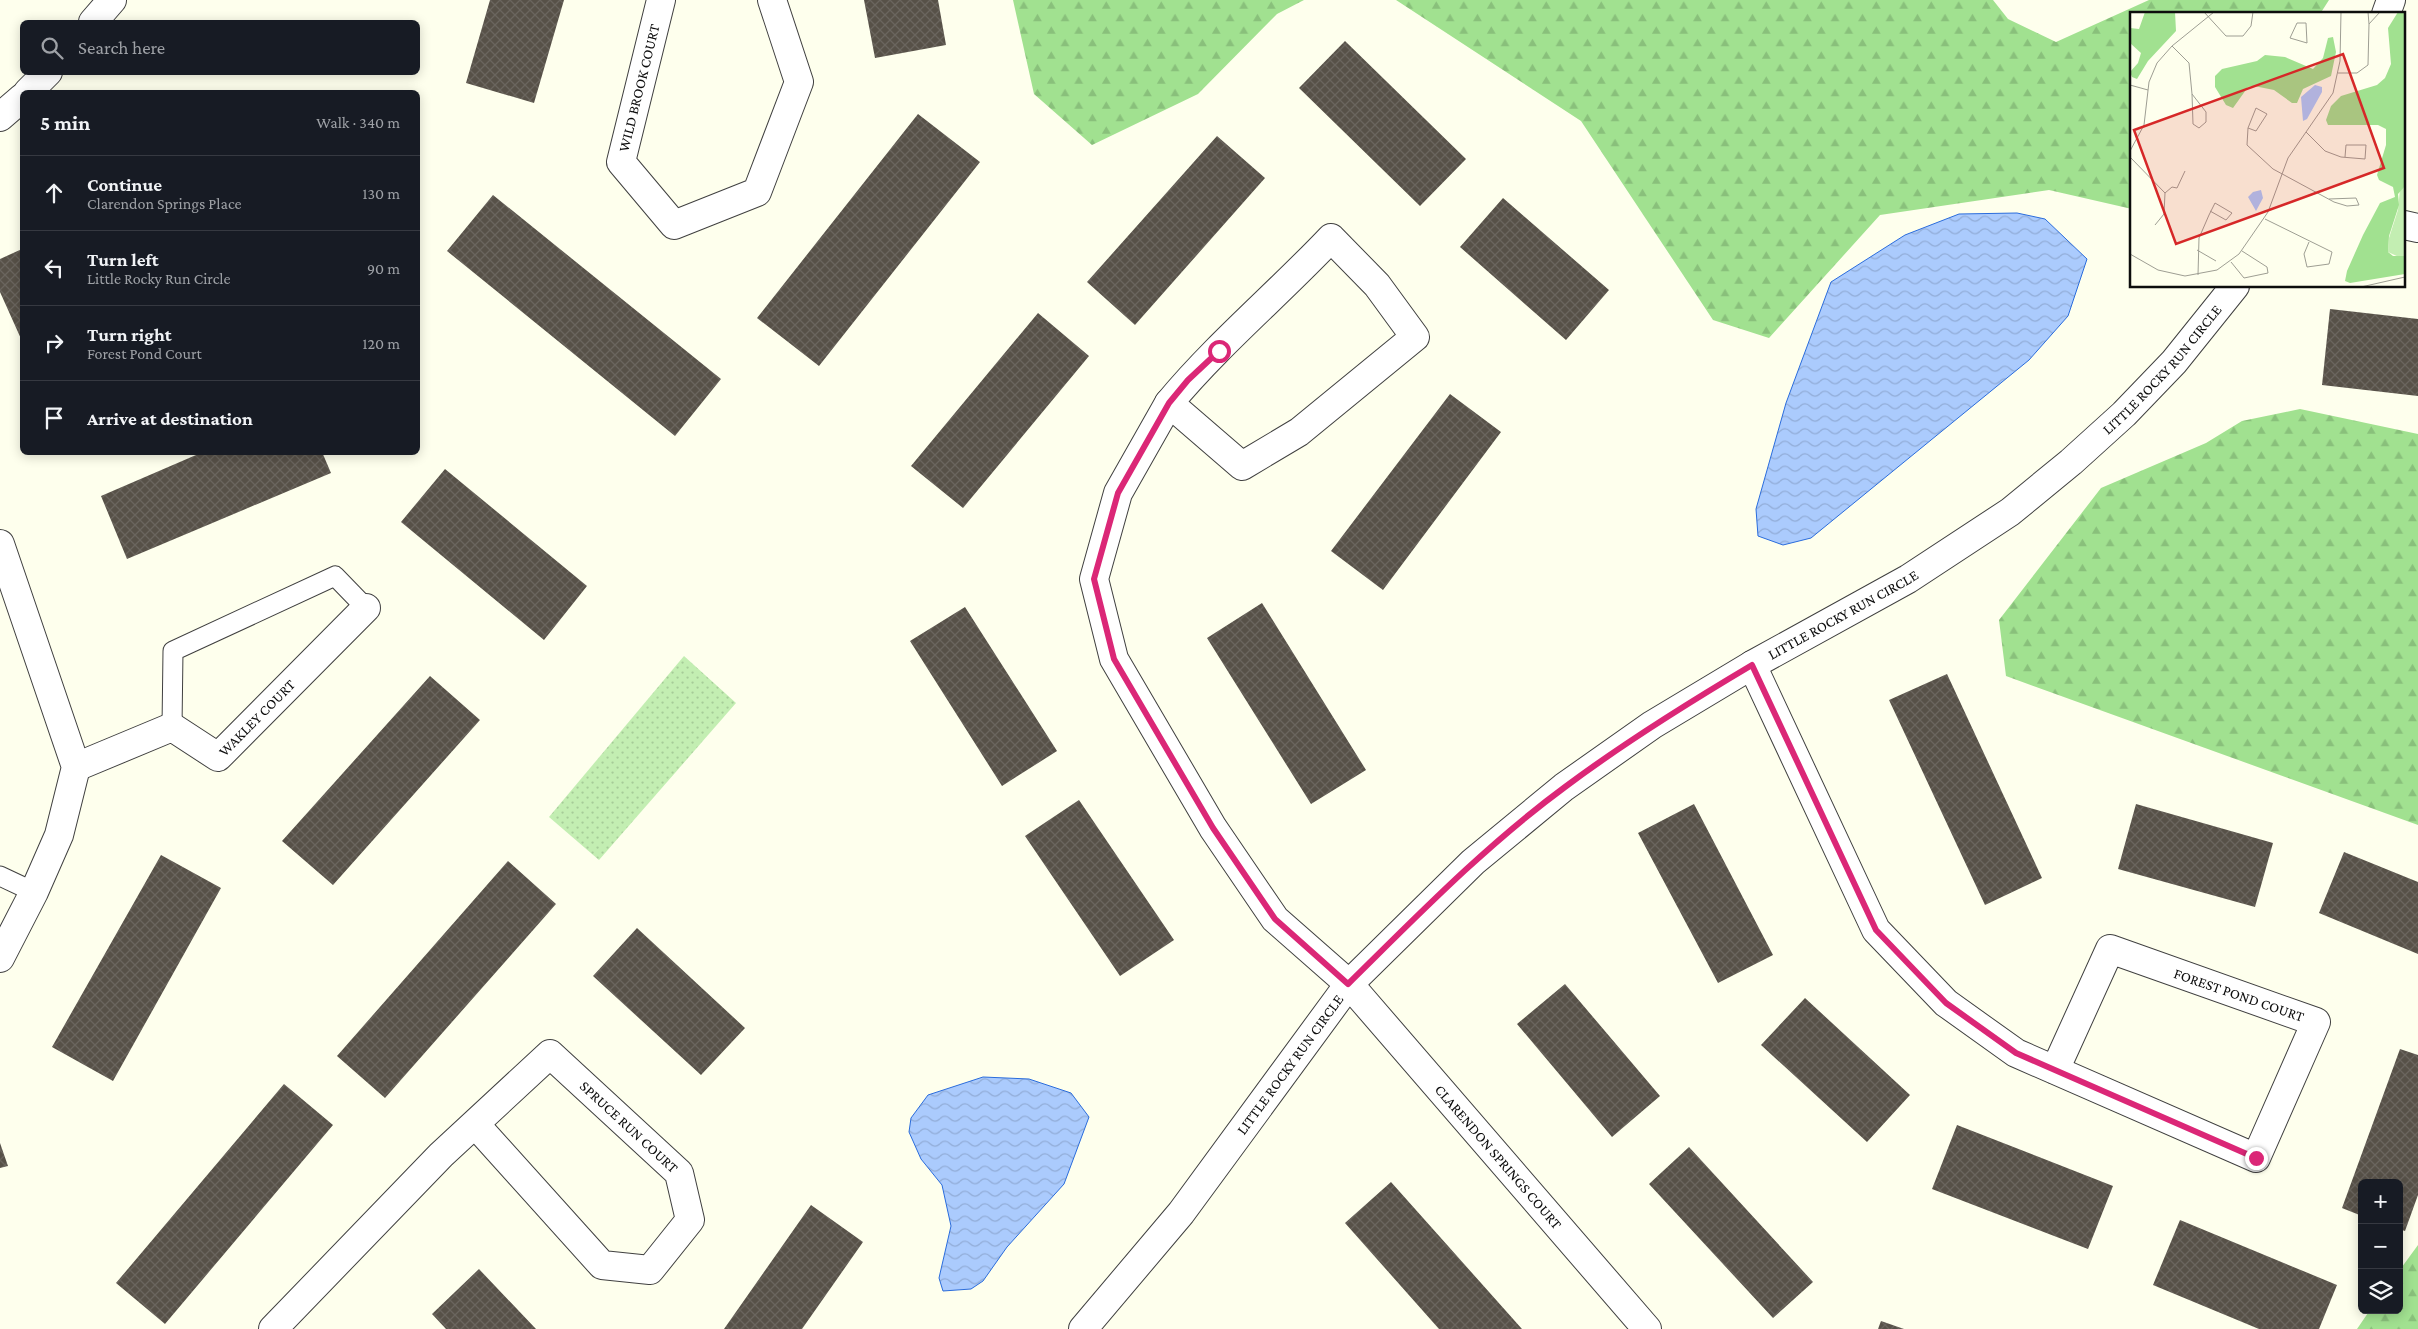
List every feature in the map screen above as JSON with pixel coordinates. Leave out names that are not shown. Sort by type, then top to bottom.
[{"type":"street","points":[[96,20],[112,0]]},
{"type":"street","name":"WILD BROOK COURT","points":[[661,0],[621,162],[674,225],[757,192],[799,82],[772,0]]},
{"type":"street","points":[[2387,12],[2391,0]]},
{"type":"street","points":[[30,90],[45,75]]},
{"type":"street","points":[[0,117],[20,100]]},
{"type":"street","name":"CLARENDON SPRINGS COURT","points":[[1169,403],[1242,466],[1299,432],[1415,337],[1377,285],[1330,238],[1188,380],[1169,403],[1118,493],[1094,579],[1114,659],[1213,828],[1275,919],[1348,984],[1647,1329]]},
{"type":"street","name":"LITTLE ROCKY RUN CIRCLE","points":[[1083,1329],[1181,1213],[1348,984],[1473,862],[1564,788],[1652,725],[1752,665],[1908,580],[2010,512],[2071,462],[2124,414],[2174,362],[2233,288]]},
{"type":"street","points":[[0,544],[76,767],[59,835],[34,892],[0,958]]},
{"type":"street","name":"WAKLEY COURT","points":[[172,726],[218,757],[366,608]]},
{"type":"street","name":"FOREST POND COURT","points":[[1752,665],[1876,930],[1946,1003],[2016,1053],[2256,1158],[2316,1022],[2110,949],[2055,1070]]},
{"type":"street","points":[[76,767],[172,726]]},
{"type":"street","name":"SPRUCE RUN COURT","points":[[273,1329],[442,1155],[475,1124],[550,1054],[679,1173],[690,1220],[650,1270],[602,1265],[475,1124]]},
{"type":"lane","points":[[172,726],[173,651],[336,576],[366,608]]},
{"type":"lane","points":[[0,876],[34,892]]},
{"type":"green space","points":[[1013,0],[1304,0],[1277,14],[1198,94],[1092,145],[1034,94]]},
{"type":"green space","points":[[1396,0],[1993,0],[2008,19],[2056,42],[2149,0],[2329,0],[2321,12],[2130,12],[2130,209],[2049,190],[1880,215],[1769,338],[1713,320],[1581,121]]},
{"type":"green space","points":[[2300,409],[2418,434],[2418,825],[2006,676],[1999,620],[2101,488],[2206,443],[2242,421]]},
{"type":"green space","points":[[684,656],[736,703],[599,860],[549,817]]},
{"type":"green space","points":[[2418,1245],[2418,1329],[2357,1329],[2367,1314],[2403,1314],[2403,1266]]},
{"type":"water","points":[[2017,213],[2045,219],[2087,259],[2068,316],[2029,360],[1811,538],[1783,545],[1758,536],[1756,509],[1786,403],[1831,282],[1905,235],[1959,214]]},
{"type":"water","points":[[983,1077],[1029,1079],[1071,1093],[1089,1117],[1064,1184],[1007,1247],[983,1281],[971,1289],[943,1291],[939,1278],[951,1226],[942,1185],[921,1159],[909,1132],[911,1118],[928,1095]]},
{"type":"building","points":[[490,0],[564,0],[534,103],[466,83]]},
{"type":"building","points":[[864,0],[938,0],[946,45],[875,58]]},
{"type":"building","points":[[1345,41],[1466,159],[1420,206],[1299,88]]},
{"type":"building","points":[[918,114],[980,162],[819,366],[757,318]]},
{"type":"building","points":[[1217,136],[1265,178],[1135,325],[1087,282]]},
{"type":"building","points":[[493,195],[721,379],[675,436],[447,251]]},
{"type":"building","points":[[1503,198],[1609,290],[1566,340],[1460,247]]},
{"type":"building","points":[[20,250],[20,337],[0,292],[0,259]]},
{"type":"building","points":[[2330,309],[2418,319],[2418,396],[2322,385]]},
{"type":"building","points":[[1038,313],[1089,356],[963,508],[911,466]]},
{"type":"building","points":[[1450,394],[1501,432],[1383,590],[1331,551]]},
{"type":"building","points":[[196,455],[323,455],[331,473],[127,559],[101,496]]},
{"type":"building","points":[[445,469],[587,586],[544,640],[401,522]]},
{"type":"building","points":[[1262,603],[1366,770],[1311,804],[1207,638]]},
{"type":"building","points":[[965,607],[1057,751],[1002,786],[910,641]]},
{"type":"building","points":[[1947,674],[2042,878],[1985,905],[1889,700]]},
{"type":"building","points":[[430,676],[480,720],[333,885],[282,841]]},
{"type":"building","points":[[1079,800],[1174,940],[1120,976],[1025,836]]},
{"type":"building","points":[[1694,804],[1773,955],[1718,983],[1638,833]]},
{"type":"building","points":[[2136,804],[2273,843],[2255,907],[2118,869]]},
{"type":"building","points":[[2344,852],[2418,882],[2418,954],[2319,913]]},
{"type":"building","points":[[161,855],[221,888],[113,1081],[52,1047]]},
{"type":"building","points":[[508,861],[556,904],[385,1098],[337,1056]]},
{"type":"building","points":[[637,928],[745,1028],[701,1075],[593,976]]},
{"type":"building","points":[[1565,984],[1660,1096],[1612,1137],[1517,1024]]},
{"type":"building","points":[[1805,998],[1910,1095],[1867,1142],[1761,1045]]},
{"type":"building","points":[[2400,1049],[2418,1055],[2418,1195],[2405,1231],[2403,1230],[2403,1179],[2358,1179],[2358,1214],[2342,1208]]},
{"type":"building","points":[[284,1084],[333,1125],[165,1324],[116,1283]]},
{"type":"building","points":[[1957,1125],[2113,1186],[2088,1249],[1932,1189]]},
{"type":"building","points":[[0,1143],[8,1166],[0,1168]]},
{"type":"building","points":[[1689,1147],[1813,1282],[1773,1318],[1649,1184]]},
{"type":"building","points":[[1391,1182],[1522,1329],[1439,1329],[1345,1223]]},
{"type":"building","points":[[811,1205],[863,1242],[802,1329],[724,1329]]},
{"type":"building","points":[[2180,1220],[2337,1285],[2319,1329],[2259,1329],[2153,1285]]},
{"type":"building","points":[[479,1269],[536,1329],[446,1329],[432,1314]]},
{"type":"building","points":[[1881,1321],[1904,1329],[1878,1329]]},
{"type":"route","points":[[1219,351],[1188,380],[1169,403],[1118,493],[1094,579],[1114,659],[1213,828],[1275,919],[1348,984],[1473,862],[1564,788],[1652,725],[1752,665],[1876,930],[1946,1003],[2016,1053],[2256,1158]]}]
